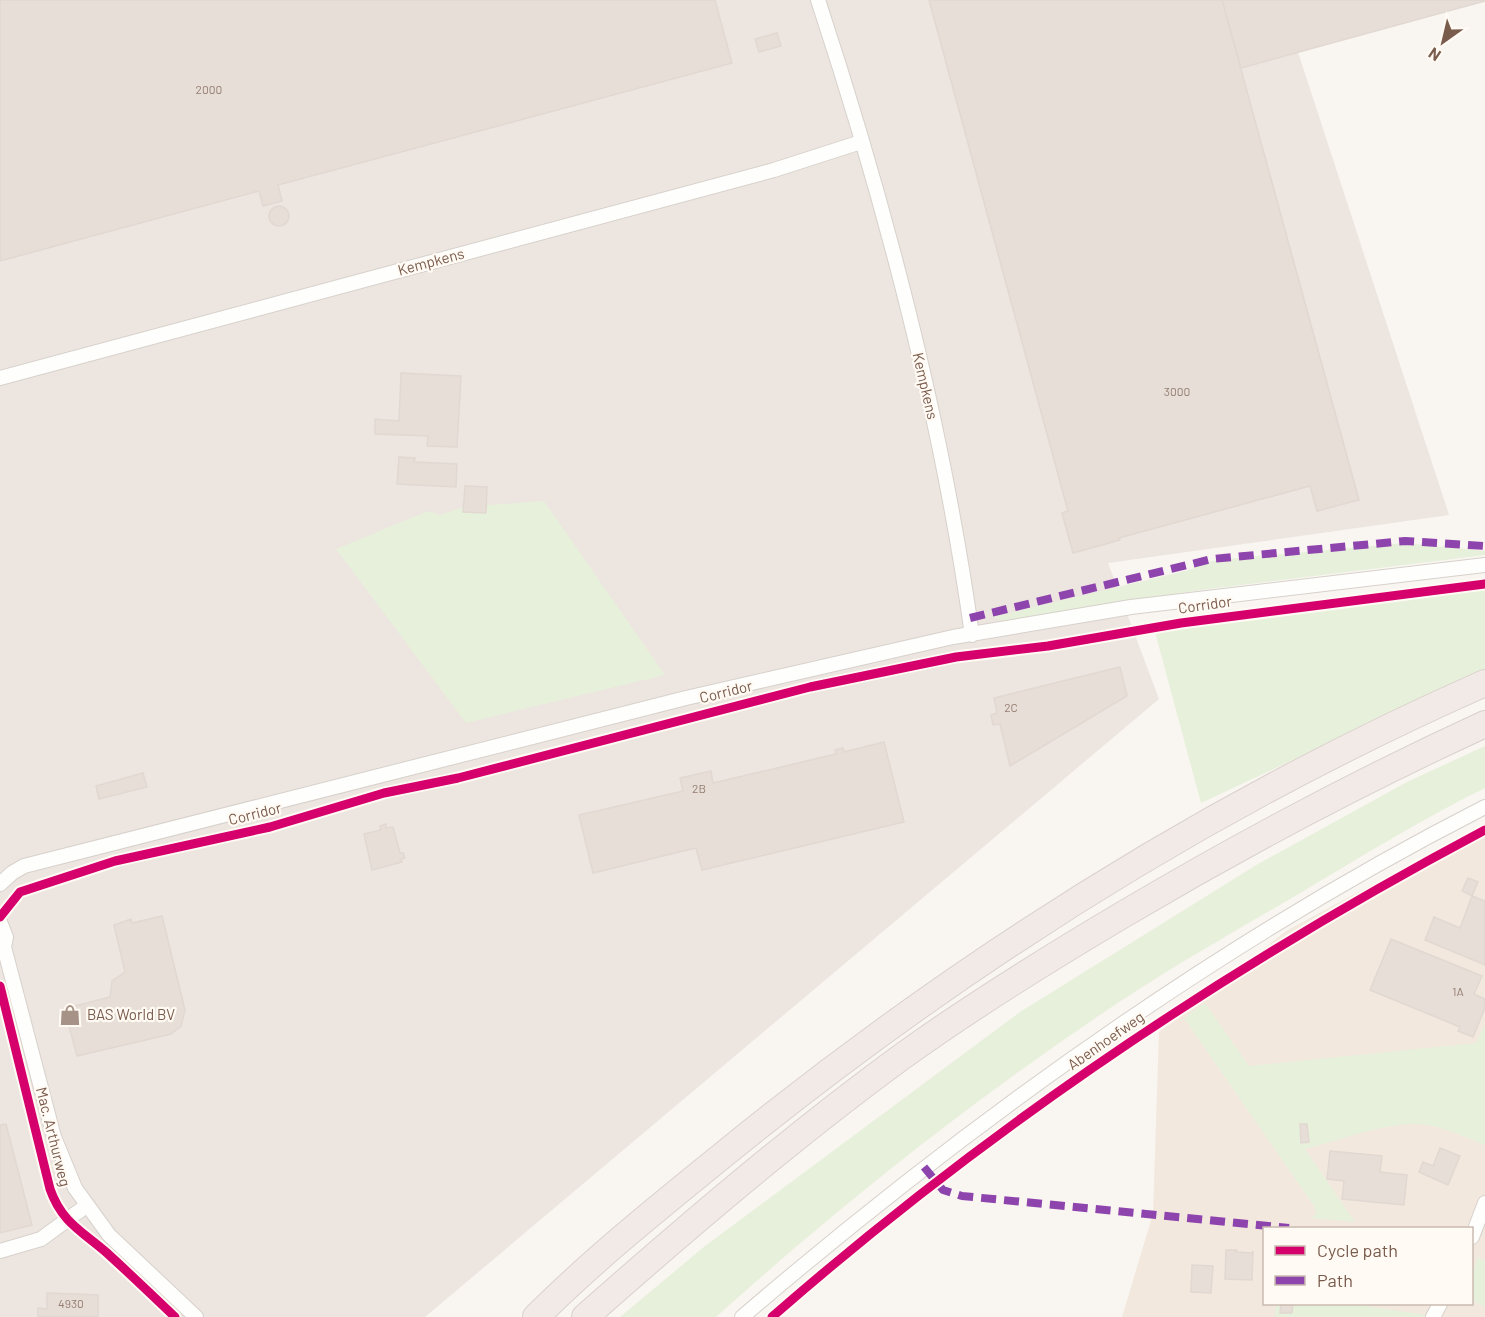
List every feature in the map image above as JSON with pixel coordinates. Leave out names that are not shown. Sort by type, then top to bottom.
[{"type":"highway","points":[[536,1315],[674,1195],[773,1114],[918,1005],[1033,928],[1252,798],[1356,743],[1485,683]]},
{"type":"highway","points":[[585,1317],[665,1247],[820,1119],[901,1057],[984,1000],[1050,958],[1243,844],[1389,768],[1485,724]]},
{"type":"street","name":"Kempkens","points":[[818,0],[843,75],[895,260],[943,464],[972,635]]},
{"type":"street","name":"Kempkens","points":[[0,378],[774,170],[861,142]]},
{"type":"street","name":"Corridor","points":[[0,885],[17,869],[35,864],[686,698],[953,637],[1131,607],[1485,565]]},
{"type":"street","name":"Abenhoefweg","points":[[742,1317],[894,1190],[986,1120],[1093,1044],[1274,926],[1485,807]]},
{"type":"street","name":"Mac. Arthurweg","points":[[0,922],[6,937],[2,945],[59,1155],[86,1206],[109,1234],[196,1317]]},
{"type":"street","points":[[1473,1234],[1485,1203]]},
{"type":"street","points":[[0,1251],[41,1239],[86,1206]]},
{"type":"shaded area","points":[[0,0],[1281,0],[1449,515],[1108,563],[1159,699],[425,1317],[0,1317]]},
{"type":"shaded area","points":[[1485,824],[1485,1317],[1122,1317],[1153,1214],[1159,1032],[1286,931]]},
{"type":"green space","points":[[544,501],[665,675],[466,723],[336,549],[428,511],[439,515],[464,507]]},
{"type":"green space","points":[[1405,543],[1485,551],[1485,555],[1201,590],[1003,621],[992,617],[1193,569],[1195,565],[1218,560]]},
{"type":"green space","points":[[1485,588],[1485,670],[1201,803],[1155,632],[1193,623],[1425,590]]},
{"type":"green space","points":[[1485,746],[1485,788],[1413,826],[1221,939],[1097,1017],[949,1123],[807,1237],[716,1317],[620,1317],[705,1246],[1020,1012],[1258,864],[1407,782]]},
{"type":"green space","points":[[1205,1003],[1249,1066],[1476,1043],[1485,1024],[1485,1145],[1441,1128],[1414,1124],[1373,1130],[1305,1149],[1355,1222],[1311,1218],[1316,1214],[1314,1206],[1184,1018]]},
{"type":"green space","points":[[1478,1257],[1485,1262],[1485,1307],[1473,1301],[1473,1270]]},
{"type":"green space","points":[[1276,1305],[1358,1305],[1427,1315],[1426,1317],[1275,1317]]},
{"type":"building","points":[[0,0],[715,0],[732,63],[278,185],[282,201],[263,206],[259,191],[0,261]]},
{"type":"building","points":[[929,0],[1222,0],[1359,500],[1317,511],[1310,486],[1119,538],[1120,540],[1073,553],[1062,513],[1068,511]]},
{"type":"building","points":[[1222,0],[1485,0],[1485,1],[1241,68]]},
{"type":"building","points":[[777,33],[781,46],[759,52],[755,39]]},
{"type":"building","points":[[279,206],[286,209],[289,216],[286,223],[279,226],[272,223],[269,216],[272,209]]},
{"type":"building","points":[[401,373],[461,376],[457,447],[427,446],[428,436],[375,434],[375,419],[399,421]]},
{"type":"building","points":[[399,457],[415,458],[414,462],[457,464],[456,487],[397,484]]},
{"type":"building","points":[[465,486],[487,487],[486,513],[463,512]]},
{"type":"building","points":[[1120,667],[1127,696],[1010,766],[1000,724],[993,725],[991,715],[997,713],[994,698]]},
{"type":"building","points":[[884,742],[904,822],[702,870],[696,848],[593,873],[579,815],[683,791],[680,778],[711,771],[713,783],[836,754],[835,750],[843,748],[844,752]]},
{"type":"building","points":[[143,773],[147,787],[99,799],[96,786]]},
{"type":"building","points":[[386,824],[386,828],[393,827],[400,853],[403,853],[405,858],[401,859],[402,862],[372,870],[364,834],[381,830],[380,826]]},
{"type":"building","points":[[1468,878],[1478,882],[1472,896],[1462,891]]},
{"type":"building","points":[[1472,896],[1485,901],[1485,965],[1425,940],[1434,917],[1460,928]]},
{"type":"building","points":[[162,916],[185,1010],[181,1026],[171,1034],[77,1056],[69,1026],[65,1026],[63,1009],[110,997],[112,981],[125,972],[114,925],[131,919],[132,923]]},
{"type":"building","points":[[1391,939],[1482,976],[1474,994],[1485,999],[1485,1008],[1473,1037],[1458,1031],[1460,1027],[1370,990]]},
{"type":"building","points":[[6,1124],[32,1225],[0,1233],[0,1125]]},
{"type":"building","points":[[1300,1124],[1307,1124],[1309,1142],[1301,1143]]},
{"type":"building","points":[[1440,1148],[1460,1156],[1448,1185],[1419,1172],[1423,1162],[1433,1166]]},
{"type":"building","points":[[1330,1151],[1382,1156],[1380,1172],[1407,1175],[1404,1205],[1342,1199],[1344,1181],[1327,1179]]},
{"type":"building","points":[[1226,1250],[1252,1253],[1253,1251],[1252,1280],[1225,1279]]},
{"type":"building","points":[[1192,1265],[1213,1266],[1211,1293],[1191,1292]]},
{"type":"building","points":[[47,1293],[98,1295],[98,1317],[38,1317],[38,1308],[47,1309]]},
{"type":"building","points":[[1281,1305],[1293,1305],[1292,1313],[1280,1313]]},
{"type":"marked path","points":[[970,618],[1212,559],[1405,541],[1485,546]]},
{"type":"marked path","points":[[924,1167],[943,1190],[962,1196],[1279,1227]]},
{"type":"cycle path","points":[[0,917],[20,892],[115,861],[270,827],[384,793],[458,778],[810,687],[956,657],[1048,646],[1181,623],[1485,584]]},
{"type":"cycle path","points":[[772,1317],[939,1180],[1026,1115],[1115,1053],[1205,993],[1297,936],[1485,830]]},
{"type":"cycle path","points":[[0,986],[50,1189],[55,1201],[74,1225],[175,1317]]},
{"type":"place","name":"BAS World BV","points":[[70,1015]]}]
